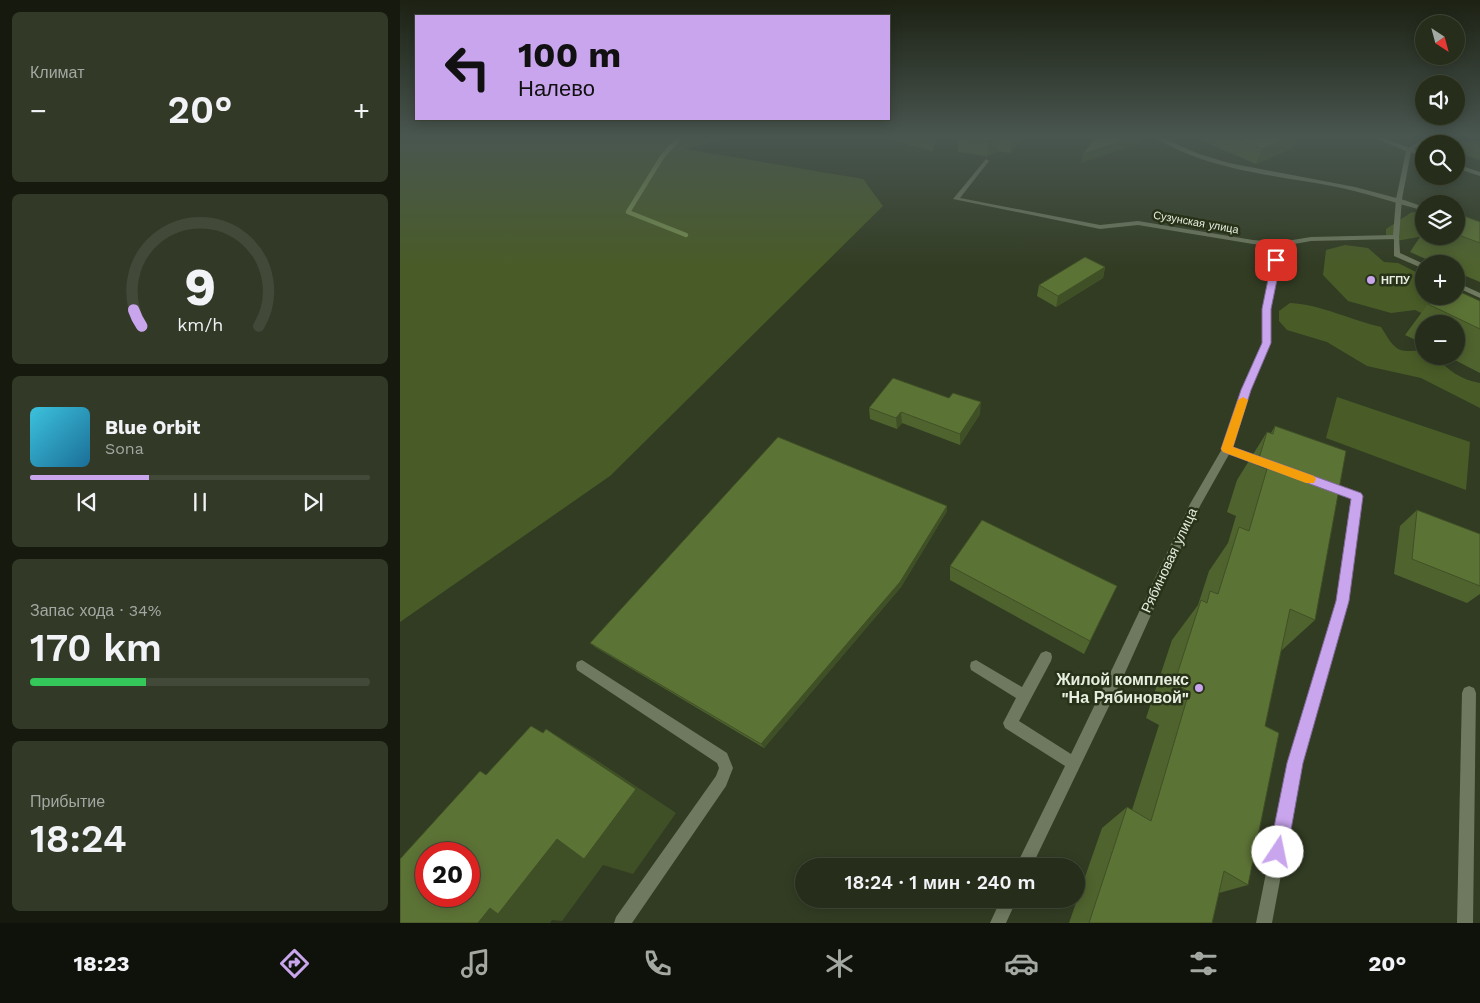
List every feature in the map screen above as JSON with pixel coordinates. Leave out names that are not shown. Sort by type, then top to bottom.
[{"type":"street","name":"Сузунская улица","points":[[971,181],[956,199],[1100,227],[1138,223],[1212,236],[1280,244],[1311,239],[1396,237]]},
{"type":"street","points":[[1320,181],[1399,199],[1415,205]]},
{"type":"street","points":[[1403,181],[1399,199],[1396,237],[1397,254],[1415,263]]},
{"type":"street","name":"Рябиновая улица","points":[[1028,858],[1123,662],[1195,504],[1227,449],[1246,390],[1266,343],[1266,309],[1280,244]]},
{"type":"street","points":[[1465,288],[1480,296]]},
{"type":"street","points":[[1227,449],[1274,466]]},
{"type":"street","points":[[1264,923],[1295,763],[1342,601],[1354,520],[1357,496],[1320,483]]},
{"type":"street","points":[[1046,657],[1010,723],[1073,764]]},
{"type":"street","points":[[582,666],[722,758],[726,768],[721,780],[622,923]]},
{"type":"street","points":[[976,666],[1025,696]]},
{"type":"street","points":[[1465,923],[1469,692]]},
{"type":"street","points":[[998,923],[1005,908]]},
{"type":"green space","points":[[400,181],[865,181],[883,206],[610,476],[400,622]]},
{"type":"green space","points":[[1412,212],[1415,212],[1415,238],[1396,241],[1386,235],[1386,229]]},
{"type":"green space","points":[[1345,245],[1368,248],[1384,262],[1398,263],[1415,272],[1415,305],[1456,305],[1456,315],[1426,315],[1415,310],[1391,313],[1348,301],[1323,275],[1326,250]]},
{"type":"green space","points":[[1290,303],[1302,304],[1381,327],[1391,343],[1398,349],[1415,351],[1415,365],[1444,365],[1455,374],[1480,383],[1480,408],[1421,378],[1367,366],[1327,342],[1287,330],[1279,321],[1279,311]]},
{"type":"green space","points":[[1337,397],[1470,442],[1466,490],[1326,438]]},
{"type":"building","points":[[1465,216],[1480,222],[1480,243],[1465,237]]},
{"type":"building","points":[[1085,257],[1105,267],[1058,296],[1039,285]]},
{"type":"building","points":[[1465,294],[1480,301],[1480,329],[1465,322],[1465,315],[1451,315],[1430,305],[1465,305]]},
{"type":"building","points":[[893,378],[949,398],[953,393],[981,402],[960,434],[901,412],[896,418],[869,408]]},
{"type":"building","name":"Жилой комплекс \"На Рябиновой\"","points":[[1275,426],[1346,451],[1315,620],[1290,609],[1265,726],[1279,733],[1248,885],[1224,871],[1212,923],[1089,923],[1127,807],[1151,821],[1189,692],[1174,684],[1201,600],[1207,603],[1210,591],[1218,594],[1239,527],[1249,531],[1267,469],[1257,465],[1267,432],[1273,434]]},
{"type":"building","points":[[778,437],[947,506],[900,582],[761,744],[590,643]]},
{"type":"building","points":[[1417,510],[1480,534],[1480,586],[1412,559]]},
{"type":"building","points":[[982,520],[1117,586],[1090,641],[950,566]]},
{"type":"building","points":[[531,726],[543,733],[546,729],[636,789],[584,859],[557,839],[498,914],[490,908],[478,923],[400,923],[400,859],[415,842],[415,907],[480,907],[480,842],[415,842],[480,771],[486,775]]},
{"type":"waterway","points":[[647,181],[628,212],[686,235]]},
{"type":"slow traffic","points":[[1243,400],[1227,449],[1310,479]]},
{"type":"place","name":"НГПУ","points":[[1371,280]]},
{"type":"place","name":"Жилой комплекс \"На Рябиновой\"","points":[[1199,688]]},
{"type":"route","points":[[1276,260],[1266,309],[1266,343],[1246,390],[1227,449],[1357,496],[1342,601],[1295,763],[1278,852]]}]
